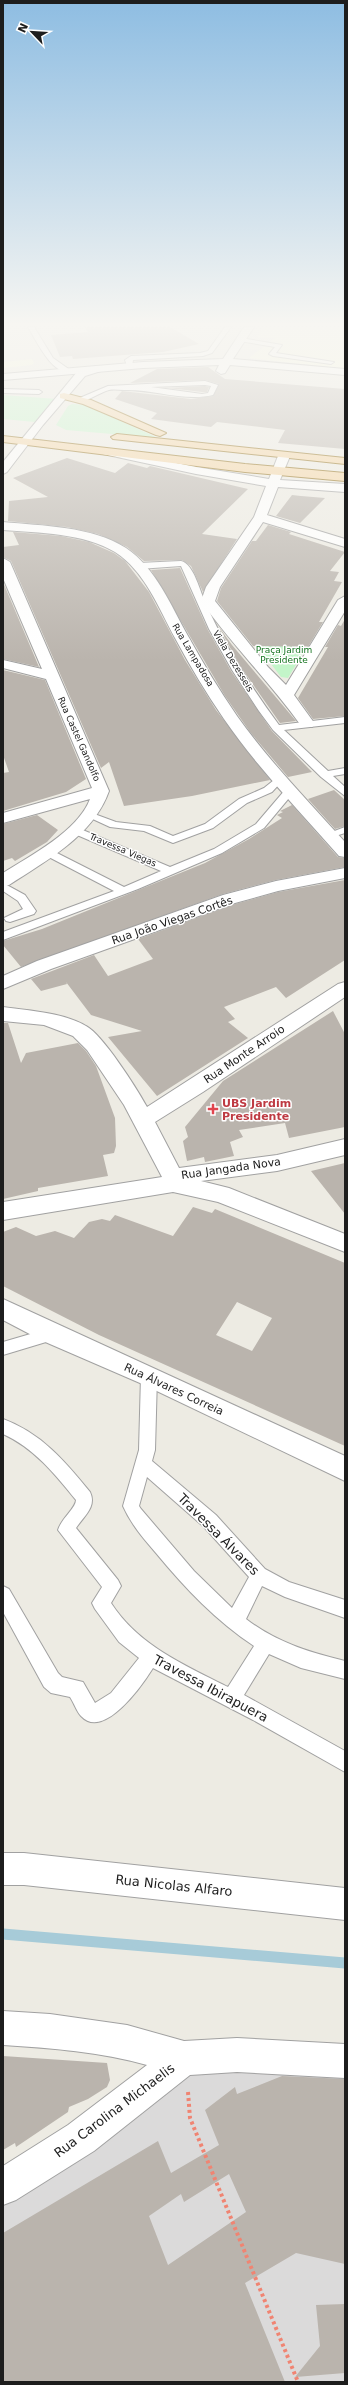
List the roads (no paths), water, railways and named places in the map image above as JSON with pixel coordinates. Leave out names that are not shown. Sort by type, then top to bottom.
[{"type":"main road","points":[[128,438],[284,456],[345,460]]},
{"type":"main road","points":[[184,438],[223,448]]},
{"type":"main road","points":[[3,439],[279,471],[345,477]]},
{"type":"street","points":[[3,470],[25,441]]},
{"type":"street","points":[[91,449],[273,484],[345,488]]},
{"type":"street","points":[[284,456],[260,517],[213,587],[208,601],[263,670],[287,695],[307,724]]},
{"type":"street","points":[[260,517],[345,543]]},
{"type":"street","name":"Rua Lampadosa","points":[[3,526],[104,542],[127,555],[139,566],[149,578],[226,710],[245,737],[289,792],[345,852]]},
{"type":"street","name":"Rua Castel Gandolfo","points":[[3,562],[101,791],[98,803],[89,815],[74,830],[47,852],[3,881]]},
{"type":"street","points":[[287,695],[345,600]]},
{"type":"street","points":[[3,664],[51,676]]},
{"type":"street","points":[[3,818],[101,791]]},
{"type":"street","name":"Rua João Viegas Cortês","points":[[3,983],[44,965],[229,899],[276,886],[345,873]]},
{"type":"street","name":"Rua Monte Arroio","points":[[143,1119],[196,1087],[345,988]]},
{"type":"street","points":[[3,1014],[46,1018],[80,1031],[94,1045],[143,1119],[173,1180],[249,1204],[345,1243]]},
{"type":"street","name":"Rua Jangada Nova","points":[[3,1211],[173,1180],[277,1163],[345,1147]]},
{"type":"street","name":"Rua Álvares Correia","points":[[3,1309],[51,1334],[150,1376],[345,1469]]},
{"type":"street","name":"Rua Nicolas Alfaro","points":[[3,1869],[24,1869],[345,1904]]},
{"type":"street","points":[[3,2028],[50,2031],[127,2042],[184,2058],[237,2055],[345,2062]]},
{"type":"street","name":"Rua Carolina Michaelis","points":[[3,2187],[80,2138],[184,2058]]},
{"type":"lane","name":"Viela Dezesseis","points":[[139,566],[183,564],[195,592],[227,653],[276,728],[345,793]]},
{"type":"lane","points":[[276,728],[345,720]]},
{"type":"lane","points":[[325,775],[345,771]]},
{"type":"lane","points":[[89,815],[114,824],[146,828],[173,840],[209,826],[243,800],[268,790],[279,779]]},
{"type":"lane","points":[[3,936],[123,891],[218,851],[245,837],[260,826],[289,792]]},
{"type":"lane","name":"Travessa Viegas","points":[[74,830],[152,862],[170,872]]},
{"type":"lane","points":[[330,835],[345,830]]},
{"type":"lane","points":[[47,852],[123,891]]},
{"type":"lane","points":[[3,886],[18,898],[21,897],[30,911],[10,918]]},
{"type":"lane","points":[[3,1349],[12,1344],[51,1334]]},
{"type":"lane","points":[[150,1376],[147,1450],[144,1464],[132,1497],[131,1506],[136,1515],[176,1563],[220,1609],[235,1621],[268,1642],[294,1656],[345,1670]]},
{"type":"lane","name":"Travessa Ibirapuera","points":[[3,1426],[22,1435],[48,1454],[84,1498],[82,1508],[68,1525],[67,1530],[112,1586],[101,1603],[116,1626],[150,1656],[202,1685],[231,1698],[345,1762]]},
{"type":"lane","name":"Travessa Álvares","points":[[144,1464],[210,1521],[259,1576],[284,1589],[345,1608]]},
{"type":"lane","points":[[235,1621],[259,1576]]},
{"type":"lane","points":[[3,1595],[51,1680],[58,1686],[76,1689],[92,1713],[105,1708],[121,1695],[140,1672],[150,1656]]},
{"type":"lane","points":[[231,1698],[268,1642]]},
{"type":"waterway","points":[[3,1934],[345,1963]]},
{"type":"place","name":"UBS Jardim Presidente","points":[[213,1109]]},
{"type":"park label","name":"Praça Jardim Presidente","points":[[284,656]]}]
